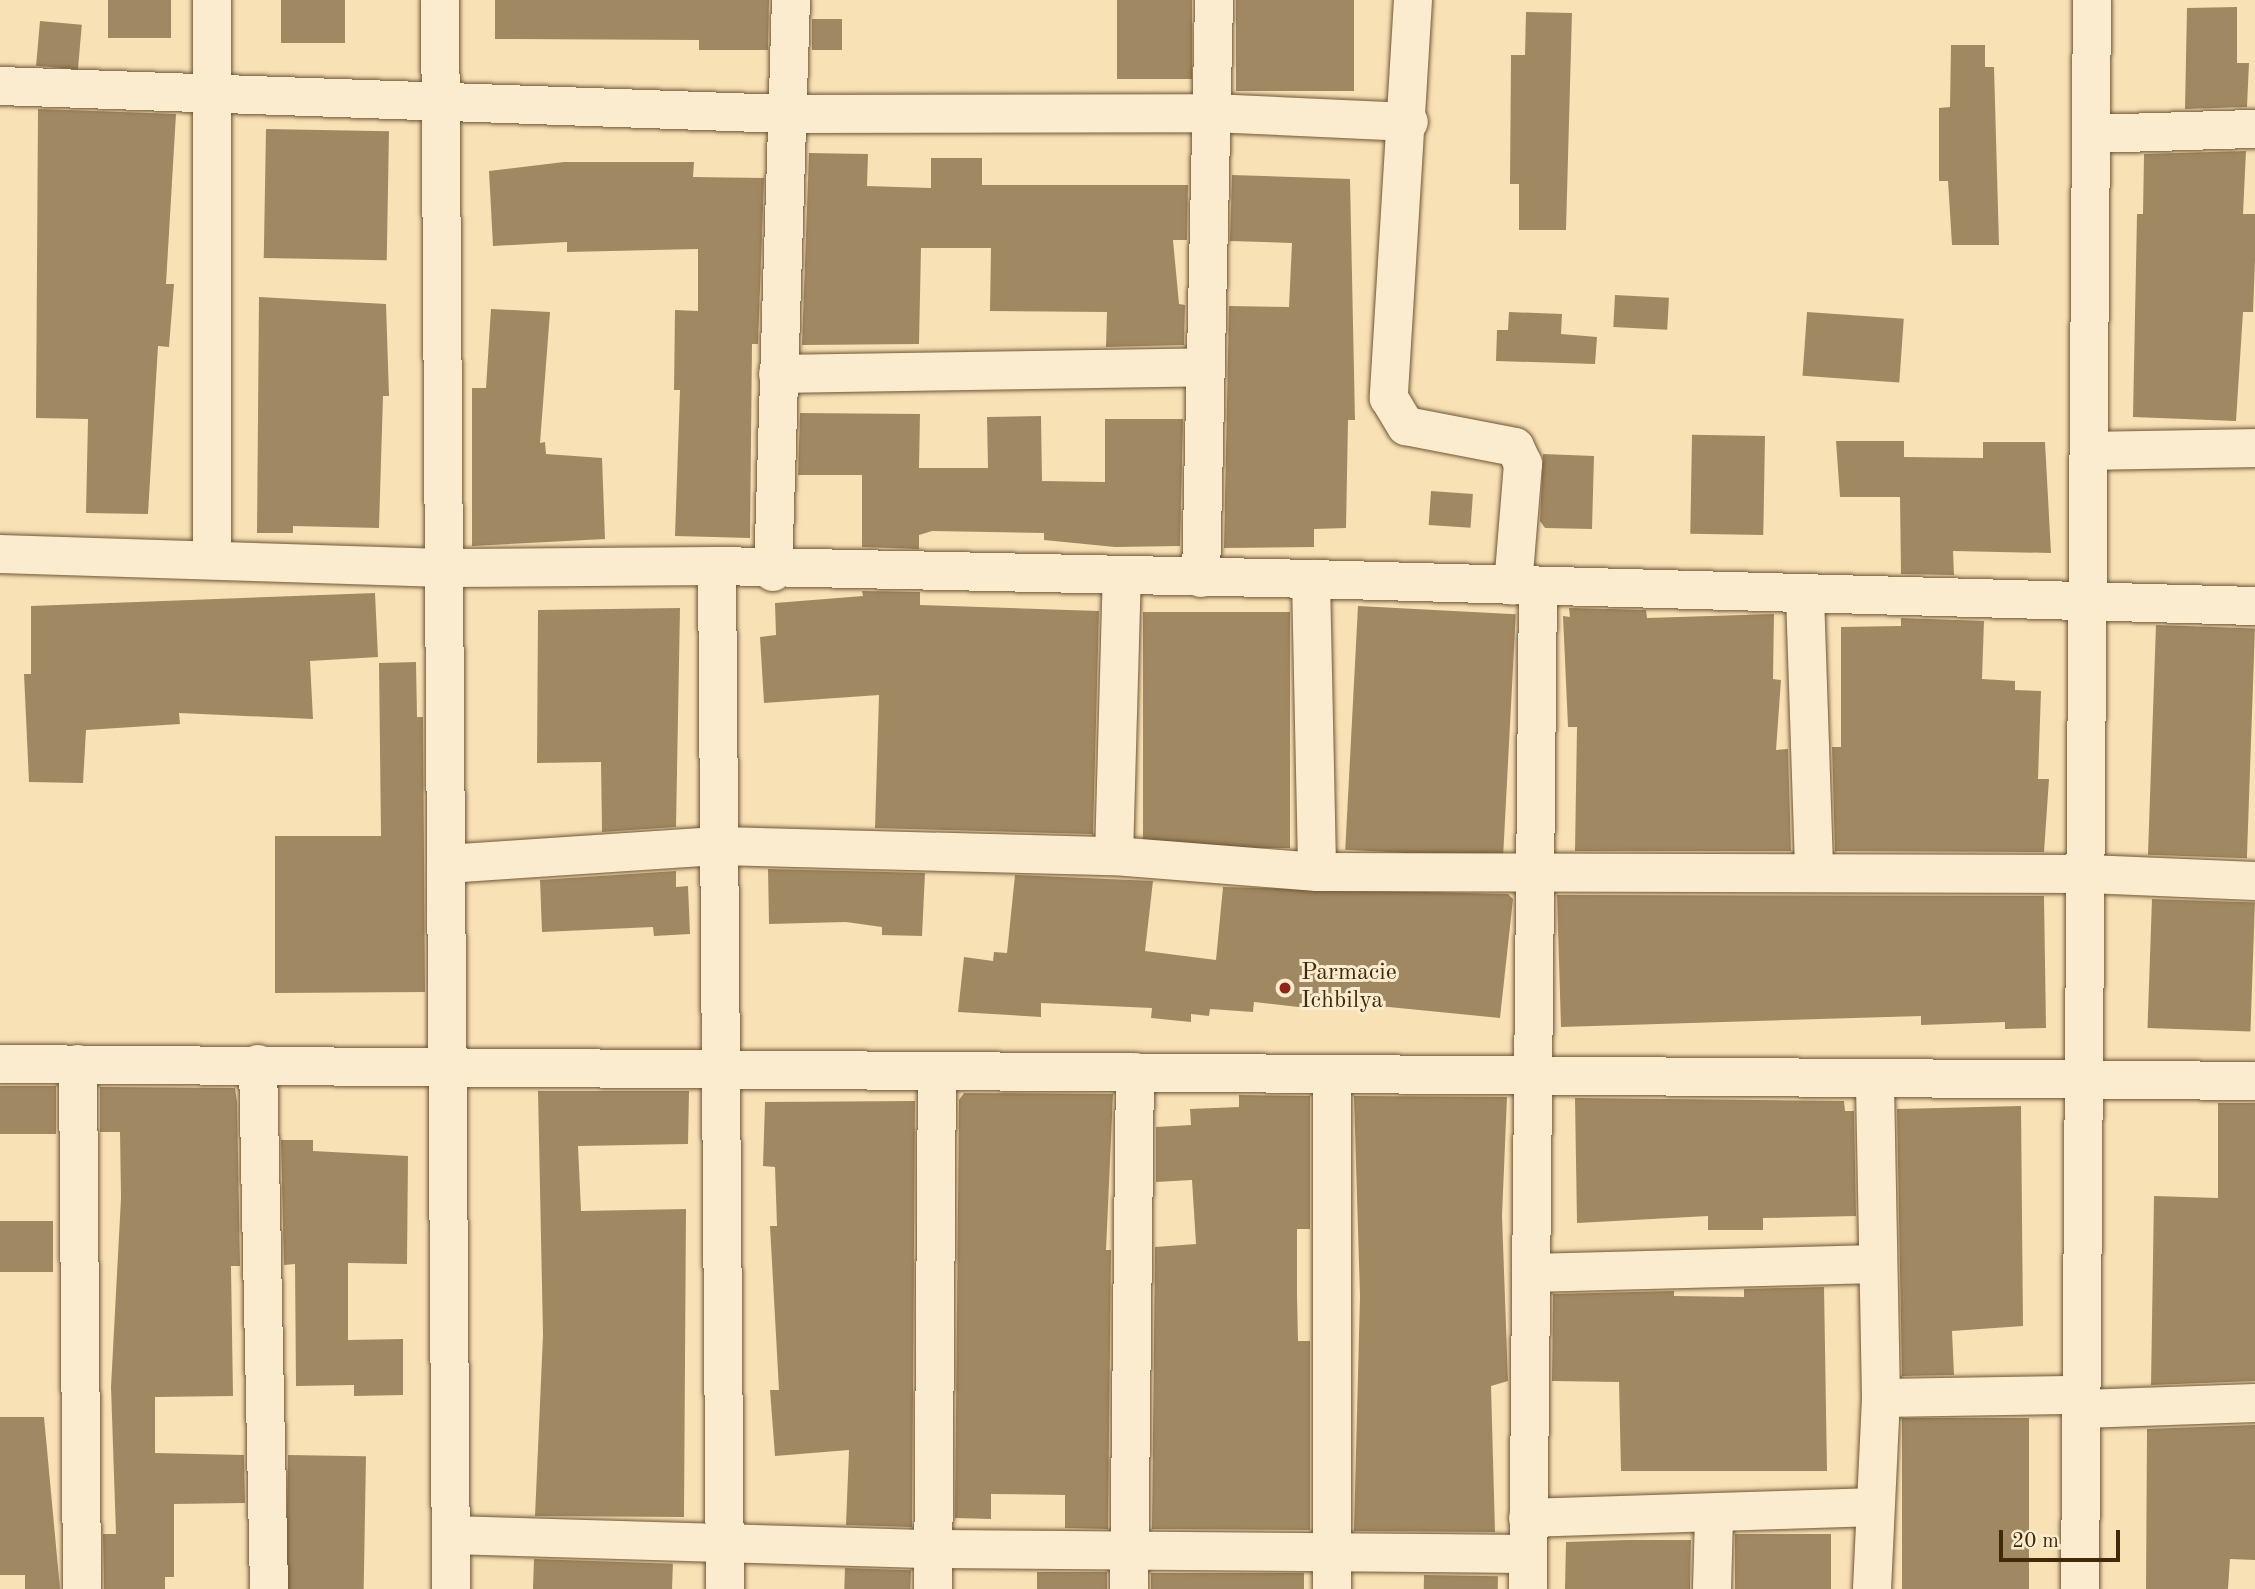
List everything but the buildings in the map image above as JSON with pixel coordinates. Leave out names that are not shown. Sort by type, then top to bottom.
[{"type":"street","points":[[212,0],[212,558]]},
{"type":"street","points":[[440,0],[452,1589]]},
{"type":"street","points":[[773,572],[791,0]]},
{"type":"street","points":[[1201,578],[1214,0]]},
{"type":"street","points":[[1413,0],[1409,122],[1389,398],[1406,426],[1515,447],[1522,464],[1532,870],[1533,1076],[1528,1553]]},
{"type":"street","points":[[2080,1589],[2087,1079],[2092,0]]},
{"type":"street","points":[[0,86],[211,98],[440,97],[787,114],[1212,113],[1409,122]]},
{"type":"street","points":[[2092,134],[2255,129]]},
{"type":"street","points":[[778,374],[1206,367]]},
{"type":"street","points":[[2090,451],[2255,448]]},
{"type":"street","points":[[0,554],[212,558],[444,568],[717,566],[773,572],[1311,579],[2255,606]]},
{"type":"street","points":[[717,566],[725,1589]]},
{"type":"street","points":[[1114,856],[1122,577]]},
{"type":"street","points":[[1311,579],[1317,872]]},
{"type":"street","points":[[1805,595],[1814,873]]},
{"type":"street","points":[[446,864],[720,846],[1114,856],[1317,872],[1532,870],[2088,874],[2255,881]]},
{"type":"street","points":[[0,1064],[447,1065],[2255,1081]]},
{"type":"street","points":[[78,1064],[82,1589]]},
{"type":"street","points":[[258,1064],[269,1589]]},
{"type":"street","points":[[933,1589],[937,1071]]},
{"type":"street","points":[[1129,1589],[1135,1072]]},
{"type":"street","points":[[1332,1074],[1332,1589]]},
{"type":"street","points":[[1872,1589],[1881,1398],[1875,1078]]},
{"type":"street","points":[[1531,1273],[1877,1264]]},
{"type":"street","points":[[1881,1398],[2255,1403]]},
{"type":"street","points":[[451,1535],[932,1549],[1333,1549],[1528,1553],[1714,1517],[1874,1507]]},
{"type":"street","points":[[1712,1589],[1714,1517]]},
{"type":"place","name":"Parmacie Ichbilya","points":[[1285,988]]}]
